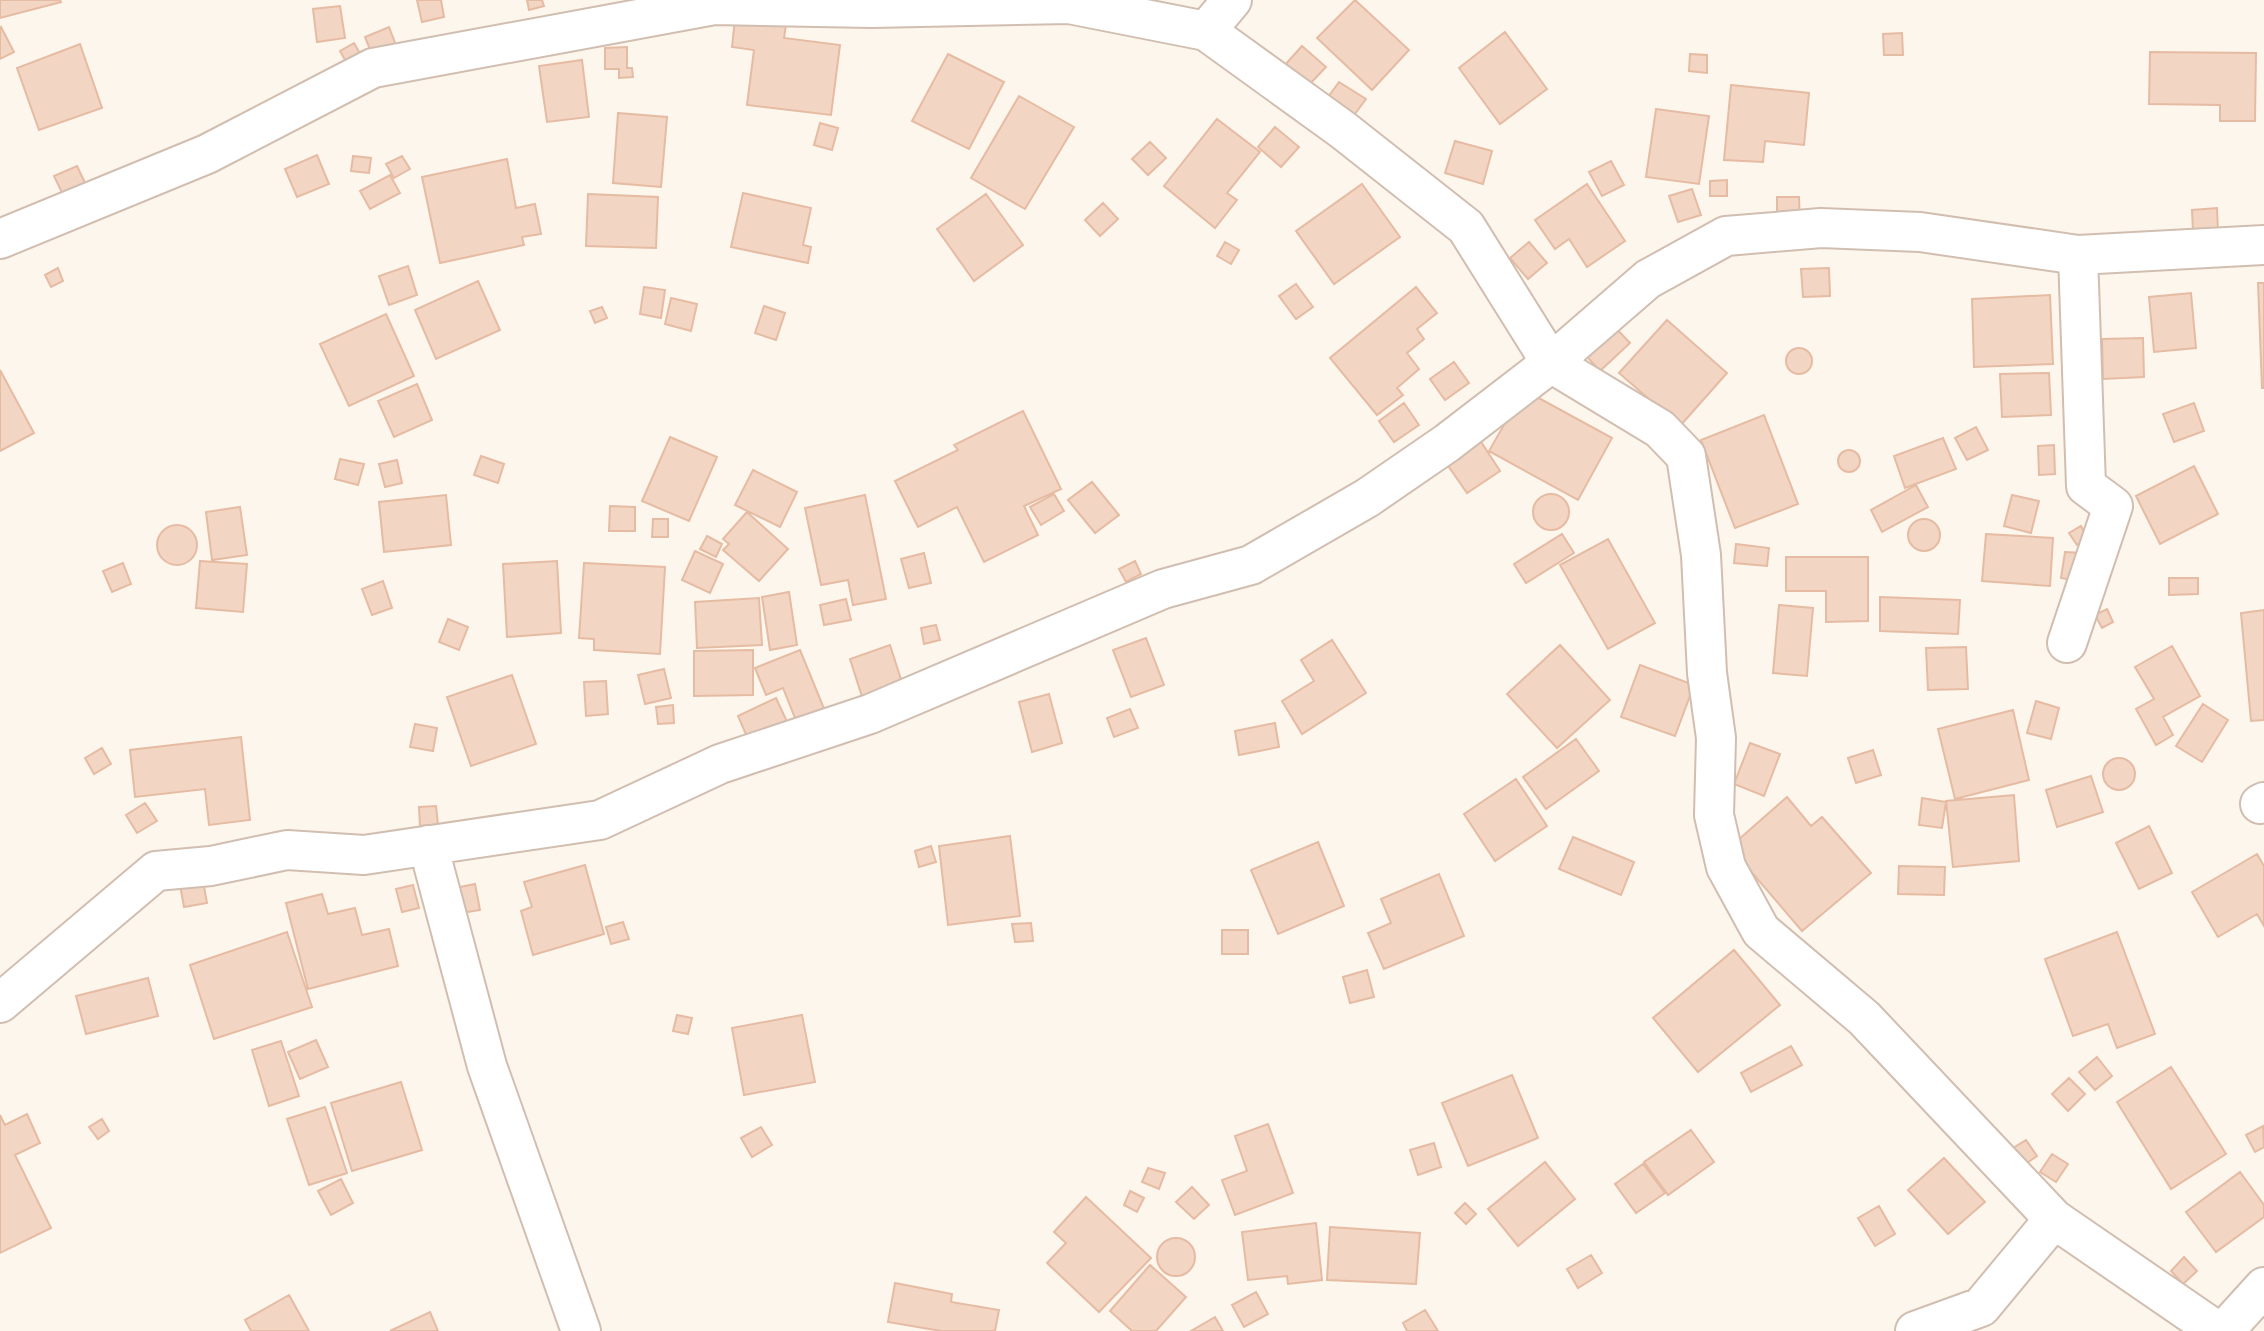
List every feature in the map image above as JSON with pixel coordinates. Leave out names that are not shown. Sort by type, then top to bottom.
[{"type":"street","points":[[1206,31],[1232,0]]},
{"type":"street","points":[[0,239],[207,154],[373,68],[714,5],[872,8],[1068,1],[1206,31],[1343,130],[1466,227],[1550,363],[1660,429],[1686,456],[1701,555],[1707,673],[1716,738],[1714,815],[1726,867],[1761,931],[1864,1018],[2054,1219],[2217,1331]]},
{"type":"street","points":[[0,1003],[156,871],[211,866],[287,849],[364,855],[600,820],[720,764],[870,714],[1163,589],[1251,565],[1367,498],[1447,443],[1550,363],[1648,279],[1726,236],[1821,228],[1920,232],[2078,255],[2264,245]]},
{"type":"street","points":[[2067,643],[2113,506],[2086,486],[2078,255]]},
{"type":"street","points":[[428,845],[487,1066],[581,1331]]},
{"type":"street","points":[[1915,1331],[1981,1307],[2054,1219]]},
{"type":"street","points":[[2224,1331],[2264,1287]]},
{"type":"building","points":[[0,0],[60,0],[61,2],[0,18]]},
{"type":"building","points":[[417,0],[441,0],[444,17],[422,22]]},
{"type":"building","points":[[527,0],[542,0],[544,6],[529,10]]},
{"type":"building","points":[[1355,0],[1409,50],[1372,90],[1317,38]]},
{"type":"building","points":[[340,6],[345,38],[317,42],[313,9]]},
{"type":"building","points":[[735,19],[786,25],[784,38],[840,45],[831,115],[747,105],[754,50],[732,47]]},
{"type":"building","points":[[389,27],[397,48],[373,57],[365,37]]},
{"type":"building","points":[[0,28],[14,52],[0,59]]},
{"type":"building","points":[[1505,32],[1547,89],[1500,124],[1459,68]]},
{"type":"building","points":[[1902,33],[1903,55],[1884,55],[1883,34]]},
{"type":"building","points":[[354,43],[362,57],[348,65],[340,51]]},
{"type":"building","points":[[80,44],[102,108],[39,130],[17,68]]},
{"type":"building","points":[[1302,46],[1326,67],[1307,87],[1284,66]]},
{"type":"building","points":[[627,47],[627,68],[632,68],[633,77],[619,78],[619,69],[605,69],[605,48]]},
{"type":"building","points":[[2150,52],[2256,53],[2255,121],[2220,121],[2220,105],[2149,104]]},
{"type":"building","points":[[948,54],[1004,82],[969,149],[912,121]]},
{"type":"building","points":[[1690,54],[1707,55],[1707,73],[1689,71]]},
{"type":"building","points":[[582,60],[589,117],[547,122],[539,66]]},
{"type":"building","points":[[1339,82],[1366,99],[1349,122],[1323,104]]},
{"type":"building","points":[[1731,85],[1809,93],[1804,145],[1765,141],[1763,162],[1724,160]]},
{"type":"building","points":[[1019,96],[1074,127],[1025,209],[971,178]]},
{"type":"building","points":[[1656,109],[1709,116],[1699,184],[1646,177]]},
{"type":"building","points":[[618,113],[667,117],[661,187],[613,183]]},
{"type":"building","points":[[1217,119],[1260,152],[1227,193],[1237,200],[1215,228],[1164,186]]},
{"type":"building","points":[[820,123],[838,128],[832,150],[814,145]]},
{"type":"building","points":[[1275,127],[1299,147],[1281,167],[1258,147]]},
{"type":"building","points":[[1455,141],[1492,151],[1483,184],[1445,173]]},
{"type":"building","points":[[1150,142],[1166,158],[1148,175],[1132,159]]},
{"type":"building","points":[[317,155],[329,184],[297,197],[285,169]]},
{"type":"building","points":[[353,156],[371,158],[369,173],[351,171]]},
{"type":"building","points":[[402,156],[410,169],[394,178],[386,164]]},
{"type":"building","points":[[507,159],[516,208],[535,204],[541,234],[522,237],[524,245],[440,263],[422,177]]},
{"type":"building","points":[[1611,161],[1624,185],[1602,196],[1589,172]]},
{"type":"building","points":[[77,166],[88,189],[65,199],[54,176]]},
{"type":"building","points":[[390,175],[400,193],[370,209],[360,191]]},
{"type":"building","points":[[1727,180],[1727,196],[1710,196],[1710,181]]},
{"type":"building","points":[[1362,184],[1400,237],[1334,284],[1296,231]]},
{"type":"building","points":[[1587,184],[1625,241],[1587,267],[1569,239],[1555,249],[1535,220]]},
{"type":"building","points":[[1692,189],[1701,215],[1678,222],[1669,196]]},
{"type":"building","points":[[743,193],[811,208],[803,245],[811,247],[808,263],[731,247]]},
{"type":"building","points":[[588,194],[658,197],[656,248],[586,246]]},
{"type":"building","points":[[986,194],[1023,245],[974,281],[937,229]]},
{"type":"building","points":[[1777,197],[1799,197],[1800,224],[1777,225]]},
{"type":"building","points":[[1103,203],[1118,219],[1100,236],[1085,220]]},
{"type":"building","points":[[2217,208],[2218,231],[2193,232],[2192,210]]},
{"type":"building","points":[[1225,242],[1239,250],[1231,264],[1217,256]]},
{"type":"building","points":[[1529,242],[1547,263],[1528,279],[1510,258]]},
{"type":"building","points":[[408,266],[417,295],[389,305],[379,276]]},
{"type":"building","points":[[58,268],[63,281],[51,287],[45,275]]},
{"type":"building","points":[[1829,268],[1830,296],[1803,297],[1801,269]]},
{"type":"building","points":[[478,281],[500,330],[436,359],[415,310]]},
{"type":"building","points":[[2258,283],[2264,283],[2264,388],[2262,388]]},
{"type":"building","points":[[1296,284],[1313,307],[1296,319],[1279,296]]},
{"type":"building","points":[[644,287],[665,290],[661,318],[640,314]]},
{"type":"building","points":[[1416,287],[1437,313],[1417,329],[1424,339],[1407,353],[1419,369],[1397,388],[1403,395],[1377,415],[1330,358]]},
{"type":"building","points":[[2191,293],[2196,348],[2154,352],[2149,297]]},
{"type":"building","points":[[2050,295],[2053,364],[1974,367],[1972,299]]},
{"type":"building","points":[[671,298],[697,304],[691,331],[665,324]]},
{"type":"building","points":[[764,306],[785,313],[776,340],[755,333]]},
{"type":"building","points":[[602,307],[607,318],[595,323],[590,311]]},
{"type":"building","points":[[386,314],[414,376],[349,406],[320,344]]},
{"type":"building","points":[[1667,320],[1727,373],[1680,426],[1619,373]]},
{"type":"building","points":[[1611,323],[1630,343],[1600,371],[1581,350]]},
{"type":"building","points":[[2143,338],[2144,377],[2103,379],[2102,339]]},
{"type":"building","points":[[1799,348],[1808,352],[1812,361],[1808,370],[1799,374],[1790,370],[1786,361],[1790,352]]},
{"type":"building","points":[[1454,362],[1469,383],[1445,400],[1430,379]]},
{"type":"building","points":[[0,370],[34,433],[0,451]]},
{"type":"building","points":[[2049,373],[2051,415],[2002,417],[2000,374]]},
{"type":"building","points":[[417,384],[432,420],[394,437],[378,401]]},
{"type":"building","points":[[1524,390],[1612,438],[1578,500],[1489,451]]},
{"type":"building","points":[[1404,403],[1419,425],[1394,442],[1379,421]]},
{"type":"building","points":[[2194,403],[2204,431],[2174,442],[2163,414]]},
{"type":"building","points":[[1023,411],[1061,489],[1024,506],[1038,535],[984,562],[957,507],[918,527],[895,481],[958,450],[954,445]]},
{"type":"building","points":[[1764,415],[1798,504],[1735,528],[1701,440]]},
{"type":"building","points":[[1976,427],[1988,450],[1967,460],[1955,438]]},
{"type":"building","points":[[1476,434],[1500,471],[1467,493],[1442,457]]},
{"type":"building","points":[[670,437],[717,457],[689,521],[642,501]]},
{"type":"building","points":[[1943,438],[1956,469],[1905,488],[1894,456]]},
{"type":"building","points":[[2054,445],[2055,474],[2039,475],[2038,446]]},
{"type":"building","points":[[1849,450],[1857,453],[1860,461],[1857,469],[1849,472],[1841,469],[1838,461],[1841,453]]},
{"type":"building","points":[[481,456],[504,464],[498,483],[474,475]]},
{"type":"building","points":[[340,459],[364,464],[358,485],[335,479]]},
{"type":"building","points":[[397,460],[402,483],[385,487],[379,464]]},
{"type":"building","points":[[2194,466],[2218,514],[2160,544],[2136,496]]},
{"type":"building","points":[[753,470],[797,492],[780,527],[735,505]]},
{"type":"building","points":[[1092,482],[1119,515],[1095,533],[1068,500]]},
{"type":"building","points":[[1916,485],[1928,507],[1882,532],[1871,510]]},
{"type":"building","points":[[1054,494],[1064,511],[1041,525],[1030,507]]},
{"type":"building","points":[[1551,494],[1564,499],[1569,512],[1564,525],[1551,530],[1538,525],[1533,512],[1538,499]]},
{"type":"building","points":[[446,495],[451,545],[384,552],[379,502]]},
{"type":"building","points":[[865,495],[886,599],[853,605],[848,580],[821,585],[805,508]]},
{"type":"building","points":[[2012,495],[2039,501],[2031,533],[2004,526]]},
{"type":"building","points":[[610,506],[635,507],[635,531],[609,531]]},
{"type":"building","points":[[240,507],[247,555],[212,560],[206,512]]},
{"type":"building","points":[[747,512],[788,549],[759,581],[723,550],[729,544],[723,539]]},
{"type":"building","points":[[653,519],[668,519],[668,537],[652,537]]},
{"type":"building","points":[[1924,519],[1936,523],[1940,535],[1936,547],[1924,551],[1912,547],[1908,535],[1912,523]]},
{"type":"building","points":[[177,525],[191,531],[197,545],[191,559],[177,565],[163,559],[157,545],[163,531]]},
{"type":"building","points":[[2081,526],[2088,539],[2077,545],[2069,533]]},
{"type":"building","points":[[1562,534],[1574,553],[1526,583],[1514,564]]},
{"type":"building","points":[[1986,534],[2053,538],[2050,586],[1982,581]]},
{"type":"building","points":[[707,536],[722,544],[716,557],[700,549]]},
{"type":"building","points":[[1608,539],[1655,623],[1608,649],[1560,565]]},
{"type":"building","points":[[1736,544],[1769,548],[1767,566],[1734,563]]},
{"type":"building","points":[[695,551],[723,564],[710,593],[682,580]]},
{"type":"building","points":[[2065,552],[2081,553],[2078,581],[2061,578]]},
{"type":"building","points":[[924,553],[931,583],[909,588],[901,559]]},
{"type":"building","points":[[1786,557],[1868,557],[1868,621],[1826,622],[1826,591],[1786,591]]},
{"type":"building","points":[[200,561],[247,564],[243,612],[196,608]]},
{"type":"building","points":[[557,561],[561,633],[507,637],[503,564]]},
{"type":"building","points":[[1135,561],[1141,574],[1126,582],[1119,569]]},
{"type":"building","points":[[123,563],[131,584],[112,592],[103,571]]},
{"type":"building","points":[[584,563],[665,567],[660,654],[594,650],[594,639],[579,638]]},
{"type":"building","points":[[2169,578],[2198,578],[2198,594],[2169,595]]},
{"type":"building","points":[[383,581],[392,608],[372,615],[362,589]]},
{"type":"building","points":[[789,592],[797,645],[770,650],[762,597]]},
{"type":"building","points":[[1880,597],[1960,600],[1958,634],[1880,631]]},
{"type":"building","points":[[759,598],[762,645],[697,648],[695,602]]},
{"type":"building","points":[[846,599],[851,620],[824,625],[820,605]]},
{"type":"building","points":[[1779,605],[1813,608],[1807,676],[1773,673]]},
{"type":"building","points":[[2107,609],[2113,622],[2102,628],[2095,615]]},
{"type":"building","points":[[2264,610],[2264,720],[2251,721],[2241,613]]},
{"type":"building","points":[[448,619],[468,627],[459,650],[439,642]]},
{"type":"building","points":[[936,625],[940,640],[924,644],[921,628]]},
{"type":"building","points":[[1146,638],[1164,685],[1131,697],[1113,650]]},
{"type":"building","points":[[1332,640],[1366,693],[1302,734],[1282,701],[1314,681],[1301,660]]},
{"type":"building","points":[[890,645],[904,689],[864,703],[850,659]]},
{"type":"building","points":[[1560,645],[1610,700],[1557,748],[1507,694]]},
{"type":"building","points":[[2172,646],[2200,696],[2163,717],[2173,735],[2156,745],[2136,709],[2154,699],[2135,667]]},
{"type":"building","points":[[1966,647],[1968,689],[1928,690],[1926,648]]},
{"type":"building","points":[[753,650],[753,695],[694,696],[694,651]]},
{"type":"building","points":[[800,650],[825,711],[797,723],[783,688],[766,695],[755,668]]},
{"type":"building","points":[[1640,665],[1694,685],[1675,736],[1621,717]]},
{"type":"building","points":[[664,669],[671,698],[645,704],[638,675]]},
{"type":"building","points":[[512,675],[536,744],[471,766],[447,697]]},
{"type":"building","points":[[606,681],[608,714],[586,716],[584,682]]},
{"type":"building","points":[[1049,694],[1062,743],[1032,752],[1019,702]]},
{"type":"building","points":[[776,698],[790,728],[751,746],[738,716]]},
{"type":"building","points":[[2036,701],[2059,708],[2051,739],[2027,733]]},
{"type":"building","points":[[2203,704],[2228,720],[2202,762],[2176,746]]},
{"type":"building","points":[[673,705],[674,723],[658,724],[656,707]]},
{"type":"building","points":[[1130,709],[1138,728],[1114,737],[1107,718]]},
{"type":"building","points":[[2013,710],[2029,780],[1955,799],[1938,729]]},
{"type":"building","points":[[1275,723],[1279,747],[1239,755],[1235,731]]},
{"type":"building","points":[[415,724],[437,728],[433,751],[410,747]]},
{"type":"building","points":[[241,737],[250,820],[209,825],[205,789],[135,797],[130,750]]},
{"type":"building","points":[[1576,739],[1599,771],[1546,809],[1523,777]]},
{"type":"building","points":[[1750,743],[1780,754],[1764,796],[1734,784]]},
{"type":"building","points":[[102,748],[111,764],[94,774],[85,758]]},
{"type":"building","points":[[1873,750],[1881,775],[1856,783],[1848,758]]},
{"type":"building","points":[[2119,758],[2130,763],[2135,774],[2130,785],[2119,790],[2108,785],[2103,774],[2108,763]]},
{"type":"building","points":[[2091,776],[2103,812],[2057,827],[2046,790]]},
{"type":"building","points":[[1516,779],[1547,826],[1495,861],[1464,814]]},
{"type":"building","points":[[2014,795],[2019,861],[1953,867],[1946,801]]},
{"type":"building","points":[[1787,797],[1811,826],[1822,817],[1871,873],[1802,931],[1730,847]]},
{"type":"building","points":[[1922,798],[1946,802],[1942,828],[1919,825]]},
{"type":"building","points":[[145,803],[157,821],[137,833],[126,815]]},
{"type":"building","points":[[436,806],[438,825],[420,826],[419,807]]},
{"type":"building","points":[[2149,826],[2172,873],[2139,889],[2116,843]]},
{"type":"building","points":[[1010,836],[1020,916],[948,925],[939,846]]},
{"type":"building","points":[[1573,837],[1634,862],[1621,895],[1559,869]]},
{"type":"building","points":[[1318,842],[1344,906],[1278,934],[1251,870]]},
{"type":"building","points":[[931,846],[936,862],[919,867],[915,851]]},
{"type":"building","points":[[2257,854],[2264,866],[2264,926],[2257,914],[2218,937],[2192,892]]},
{"type":"building","points":[[585,865],[604,934],[533,955],[521,911],[532,907],[524,882]]},
{"type":"building","points":[[1899,866],[1945,867],[1944,895],[1898,894]]},
{"type":"building","points":[[1439,874],[1464,936],[1384,969],[1368,933],[1391,923],[1381,899]]},
{"type":"building","points":[[203,881],[207,903],[184,907],[180,885]]},
{"type":"building","points":[[475,884],[480,910],[461,913],[455,888]]},
{"type":"building","points":[[413,885],[419,908],[402,912],[396,889]]},
{"type":"building","points":[[322,894],[328,914],[355,908],[362,935],[389,929],[398,966],[308,989],[286,903]]},
{"type":"building","points":[[623,922],[629,939],[611,944],[606,927]]},
{"type":"building","points":[[1031,923],[1033,941],[1015,942],[1012,924]]},
{"type":"building","points":[[1222,930],[1248,930],[1248,954],[1222,954]]},
{"type":"building","points":[[287,932],[312,1007],[214,1039],[190,965]]},
{"type":"building","points":[[2117,932],[2155,1034],[2117,1048],[2108,1024],[2073,1036],[2045,959]]},
{"type":"building","points":[[1734,950],[1780,1005],[1698,1072],[1653,1018]]},
{"type":"building","points":[[1367,970],[1374,997],[1350,1003],[1343,977]]},
{"type":"building","points":[[148,978],[158,1016],[86,1034],[76,996]]},
{"type":"building","points":[[677,1015],[692,1018],[688,1034],[673,1031]]},
{"type":"building","points":[[802,1015],[815,1082],[744,1095],[732,1028]]},
{"type":"building","points":[[316,1040],[328,1067],[300,1079],[288,1052]]},
{"type":"building","points":[[281,1041],[299,1096],[269,1106],[252,1050]]},
{"type":"building","points":[[1791,1046],[1802,1065],[1751,1092],[1741,1073]]},
{"type":"building","points":[[2097,1057],[2112,1076],[2095,1090],[2079,1072]]},
{"type":"building","points":[[2171,1067],[2226,1154],[2171,1189],[2117,1102]]},
{"type":"building","points":[[1512,1075],[1538,1138],[1468,1166],[1442,1103]]},
{"type":"building","points":[[2069,1078],[2085,1094],[2068,1111],[2052,1094]]},
{"type":"building","points":[[401,1082],[422,1150],[352,1171],[331,1103]]},
{"type":"building","points":[[325,1107],[347,1173],[309,1185],[287,1119]]},
{"type":"building","points":[[27,1114],[40,1143],[15,1155],[51,1228],[0,1253],[0,1115],[5,1125]]},
{"type":"building","points":[[102,1119],[109,1131],[98,1139],[89,1127]]},
{"type":"building","points":[[1268,1124],[1293,1193],[1235,1215],[1222,1180],[1247,1171],[1235,1136]]},
{"type":"building","points":[[2263,1126],[2264,1147],[2255,1152],[2246,1135]]},
{"type":"building","points":[[761,1127],[772,1145],[752,1157],[741,1138]]},
{"type":"building","points":[[1691,1130],[1714,1162],[1668,1195],[1644,1162]]},
{"type":"building","points":[[2026,1140],[2037,1156],[2020,1168],[2008,1151]]},
{"type":"building","points":[[1434,1143],[1441,1167],[1418,1175],[1410,1150]]},
{"type":"building","points":[[2052,1154],[2068,1164],[2056,1182],[2040,1172]]},
{"type":"building","points":[[1944,1158],[1985,1202],[1948,1234],[1908,1190]]},
{"type":"building","points":[[1545,1162],[1575,1199],[1518,1246],[1488,1209]]},
{"type":"building","points":[[1643,1164],[1665,1193],[1636,1213],[1615,1184]]},
{"type":"building","points":[[1148,1168],[1165,1173],[1159,1189],[1142,1182]]},
{"type":"building","points":[[2240,1172],[2264,1205],[2264,1217],[2216,1252],[2186,1212]]},
{"type":"building","points":[[341,1179],[353,1203],[331,1215],[318,1191]]},
{"type":"building","points":[[1192,1187],[1209,1205],[1194,1219],[1176,1202]]},
{"type":"building","points":[[1130,1191],[1144,1198],[1137,1212],[1124,1205]]},
{"type":"building","points":[[1086,1197],[1151,1258],[1099,1312],[1047,1263],[1066,1243],[1054,1232]]},
{"type":"building","points":[[1465,1203],[1476,1214],[1466,1224],[1455,1213]]},
{"type":"building","points":[[1879,1206],[1895,1234],[1875,1246],[1858,1218]]},
{"type":"building","points":[[1316,1223],[1322,1280],[1288,1284],[1287,1276],[1248,1280],[1242,1232]]},
{"type":"building","points":[[1330,1227],[1420,1233],[1416,1284],[1327,1280]]},
{"type":"building","points":[[1176,1238],[1190,1243],[1195,1257],[1190,1271],[1176,1276],[1162,1271],[1157,1257],[1162,1243]]},
{"type":"building","points":[[1591,1255],[1602,1273],[1578,1288],[1567,1269]]},
{"type":"building","points":[[2184,1257],[2197,1271],[2183,1284],[2171,1271]]},
{"type":"building","points":[[1150,1265],[1186,1297],[1156,1331],[1132,1331],[1110,1311]]},
{"type":"building","points":[[895,1283],[952,1294],[951,1302],[999,1310],[995,1331],[941,1331],[888,1322]]},
{"type":"building","points":[[1256,1292],[1268,1314],[1244,1327],[1232,1305]]},
{"type":"building","points":[[289,1295],[309,1331],[251,1331],[245,1320]]},
{"type":"building","points":[[1425,1310],[1438,1331],[1407,1331],[1403,1323]]},
{"type":"building","points":[[430,1312],[438,1331],[390,1331]]},
{"type":"building","points":[[1215,1317],[1223,1331],[1191,1331]]}]
